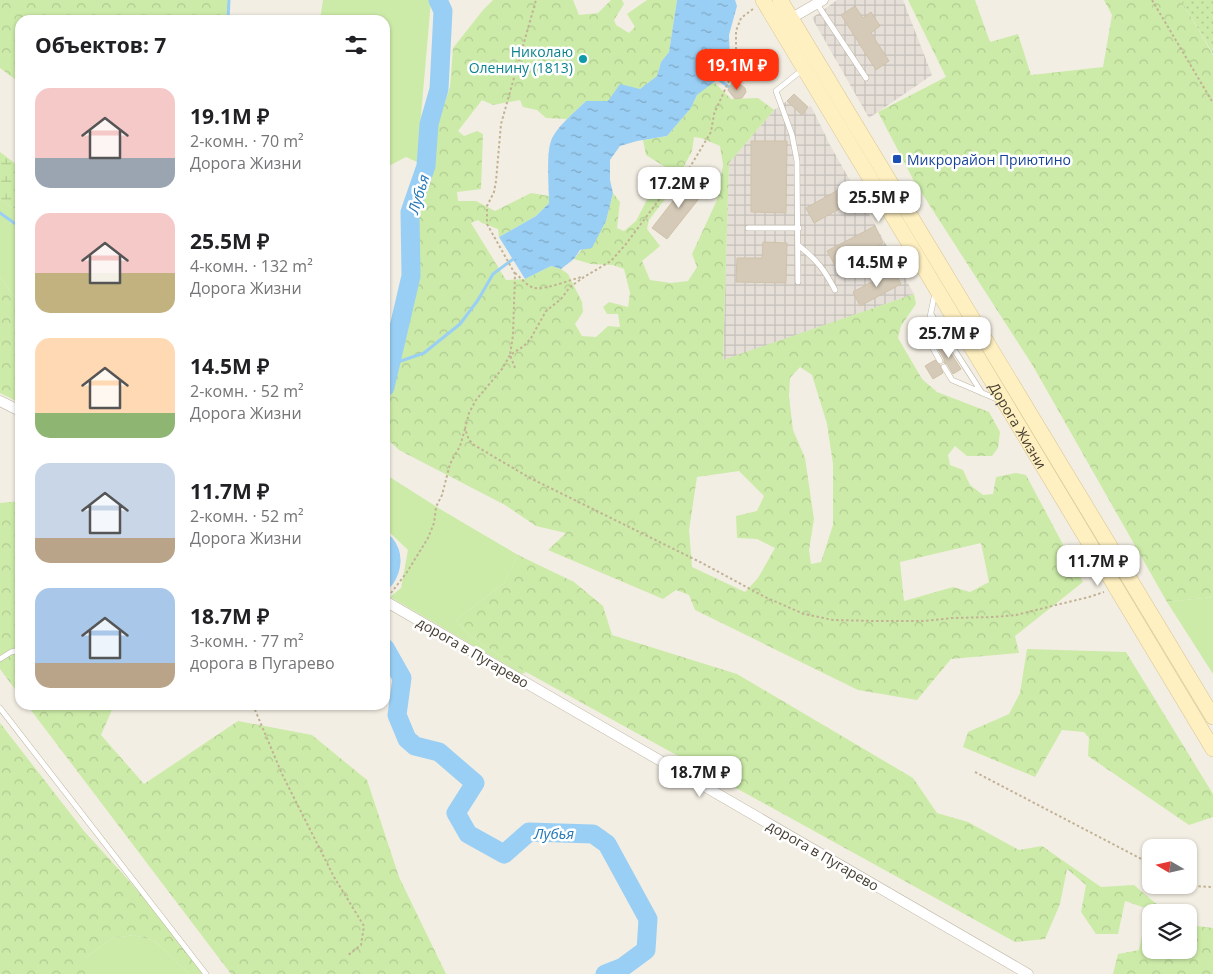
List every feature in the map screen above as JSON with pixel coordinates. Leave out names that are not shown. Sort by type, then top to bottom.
[{"type":"main road","name":"Дорога Жизни","points":[[780,0],[1213,717]]},
{"type":"main road","name":"Дорога Жизни","points":[[760,3],[804,70],[1213,749]]},
{"type":"street","points":[[790,19],[820,2]]},
{"type":"street","points":[[0,401],[15,408]]},
{"type":"street","name":"дорога в Пугарево","points":[[390,598],[1028,974]]},
{"type":"lane","points":[[820,2],[866,78]]},
{"type":"lane","points":[[798,282],[797,161],[792,134],[776,91],[804,70]]},
{"type":"lane","points":[[748,228],[799,228]]},
{"type":"lane","points":[[798,245],[815,258],[825,271],[834,290]]},
{"type":"lane","points":[[936,288],[926,336],[940,361]]},
{"type":"lane","points":[[932,314],[982,393]]},
{"type":"lane","points":[[944,367],[952,380],[1005,403]]},
{"type":"lane","points":[[0,659],[15,651]]},
{"type":"lane","points":[[0,708],[206,974]]},
{"type":"path","points":[[390,594],[407,572],[428,538],[450,464],[460,446],[469,413],[476,400],[502,369],[510,355],[516,283],[514,272],[488,224],[487,206],[494,192],[496,181],[503,116],[521,59],[536,0]]},
{"type":"path","points":[[1152,0],[1213,103]]},
{"type":"path","points":[[510,355],[524,346],[531,338],[546,311],[570,288],[611,261],[661,197],[694,162],[711,132],[714,114],[736,65],[736,31],[741,18],[760,3]]},
{"type":"path","points":[[514,272],[534,288],[584,277]]},
{"type":"path","points":[[510,355],[515,368]]},
{"type":"path","points":[[465,429],[469,440],[474,445],[530,478],[702,563],[765,597],[804,614],[833,620],[875,621],[924,621],[994,617],[1016,615],[1107,591]]},
{"type":"path","points":[[255,710],[282,774],[334,877],[364,926],[361,945],[347,956]]},
{"type":"path","points":[[975,772],[1142,859]]},
{"type":"path","points":[[1198,886],[1213,887]]},
{"type":"shaded area","points":[[837,0],[903,0],[932,75],[869,118],[812,18]]},
{"type":"shaded area","points":[[794,94],[808,107],[811,106],[830,145],[914,294],[723,361],[729,163],[774,110]]},
{"type":"green space","points":[[0,0],[229,0],[228,15],[15,15],[15,79],[0,68]]},
{"type":"green space","points":[[323,0],[431,0],[417,162],[406,157],[390,165],[390,15],[321,15]]},
{"type":"green space","points":[[493,0],[573,0],[579,15],[598,13],[611,0],[622,0],[624,4],[614,20],[616,25],[629,33],[635,27],[627,14],[647,0],[677,0],[669,52],[661,62],[657,76],[640,89],[608,101],[586,101],[567,119],[546,118],[537,110],[523,107],[520,100],[493,105],[482,100],[458,131],[464,136],[477,131],[483,134],[481,189],[457,192],[458,201],[476,201],[495,211],[531,193],[549,196],[549,203],[536,216],[499,237],[498,229],[478,220],[471,223],[506,280],[525,279],[551,266],[561,269],[568,274],[582,302],[583,312],[575,324],[582,336],[596,337],[608,326],[620,327],[618,314],[607,314],[603,307],[609,302],[628,307],[630,293],[624,269],[613,265],[591,264],[574,259],[606,221],[613,193],[620,202],[617,228],[624,231],[636,221],[651,192],[660,182],[672,190],[649,220],[647,229],[660,246],[642,261],[650,280],[671,283],[688,281],[697,267],[692,254],[717,200],[723,165],[720,146],[694,137],[692,151],[683,168],[667,168],[646,155],[643,140],[667,136],[691,108],[697,95],[709,84],[715,83],[731,99],[758,98],[774,110],[729,163],[723,360],[914,294],[916,304],[901,326],[898,338],[922,379],[937,392],[989,412],[1000,432],[998,448],[992,456],[967,456],[955,446],[948,455],[950,465],[963,470],[970,485],[983,495],[993,494],[996,477],[1016,473],[1026,475],[1083,582],[1015,636],[1019,653],[951,659],[917,700],[858,690],[695,610],[689,595],[676,590],[663,599],[548,550],[566,533],[536,526],[505,505],[399,450],[390,442],[390,389],[406,334],[417,278],[418,217],[432,168],[436,129],[450,87],[453,48]],"holes":[[[800,367],[812,375],[827,424],[833,464],[833,525],[821,562],[811,564],[809,550],[814,519],[805,458],[793,430],[789,396],[790,378]],[[739,471],[764,496],[757,511],[736,516],[737,538],[757,539],[775,548],[758,578],[745,592],[692,567],[689,530],[697,477]],[[981,543],[989,582],[970,592],[953,587],[904,601],[900,562]]]},
{"type":"green space","points":[[908,0],[975,0],[990,42],[1018,34],[1031,75],[1103,67],[1112,15],[1104,0],[1181,0],[1213,55],[1213,597],[1167,602],[1033,366],[914,181],[878,112],[946,77]]},
{"type":"green space","points":[[1181,0],[1213,0],[1213,54]]},
{"type":"green space","points":[[0,152],[15,163],[15,210],[0,199]]},
{"type":"green space","points":[[0,199],[15,210],[15,297],[0,277]]},
{"type":"green space","points":[[0,277],[15,297],[15,400],[0,393]]},
{"type":"green space","points":[[390,477],[518,555],[504,583],[456,620],[470,636],[526,672],[522,674],[390,597],[401,588],[408,550],[390,533]]},
{"type":"green space","points":[[15,502],[15,689],[0,669],[0,503]]},
{"type":"green space","points":[[518,555],[574,582],[603,606],[612,635],[737,674],[913,778],[937,813],[968,822],[1019,850],[1042,846],[1101,887],[1134,885],[1142,894],[1145,894],[1157,904],[1142,904],[1142,907],[1125,901],[1118,934],[1096,934],[1081,912],[1086,885],[1067,869],[1060,904],[1045,939],[1015,942],[526,672],[470,636],[456,620],[504,583]]},
{"type":"green space","points":[[1213,597],[1213,674],[1167,602]]},
{"type":"green space","points":[[1027,649],[1126,652],[1213,794],[1213,817],[1189,825],[1088,756],[1089,738],[1084,732],[1062,730],[1035,777],[963,747],[968,732],[1009,714],[1020,693]]},
{"type":"green space","points":[[31,710],[112,710],[101,735],[144,784],[238,721],[312,735],[367,780],[399,877],[446,974],[231,974]]},
{"type":"green space","points":[[0,723],[84,831],[150,904],[205,974],[189,974],[155,941],[134,935],[113,938],[85,958],[85,974],[0,974]]},
{"type":"green space","points":[[1197,926],[1213,928],[1213,974],[1113,974],[1118,954],[1139,950],[1142,936],[1142,959],[1197,959]]},
{"type":"green space","points":[[134,935],[155,941],[189,974],[85,974],[85,958],[113,938]]},
{"type":"water","points":[[677,0],[735,0],[737,6],[729,35],[730,59],[718,79],[697,95],[691,108],[667,136],[620,146],[610,160],[610,180],[613,193],[606,221],[592,248],[580,250],[574,259],[561,269],[551,266],[525,279],[499,237],[536,216],[549,203],[548,172],[551,141],[562,125],[586,101],[608,101],[620,84],[640,89],[657,76],[661,62],[669,52]]},
{"type":"building","points":[[855,6],[863,18],[871,12],[880,26],[871,33],[889,61],[876,70],[841,15]]},
{"type":"building","points":[[732,83],[745,88],[746,92],[742,98],[735,99],[728,90]]},
{"type":"building","points":[[794,94],[808,107],[802,115],[787,101]]},
{"type":"building","points":[[751,141],[787,141],[786,213],[751,212]]},
{"type":"building","points":[[690,179],[705,191],[667,239],[652,228]]},
{"type":"building","points":[[849,184],[857,199],[814,223],[806,208]]},
{"type":"building","points":[[875,226],[883,243],[836,267],[827,251]]},
{"type":"building","points":[[763,242],[787,243],[786,283],[736,282],[737,258],[762,258]]},
{"type":"building","points":[[894,270],[901,284],[860,306],[853,292]]},
{"type":"building","points":[[945,344],[961,369],[953,374],[947,364],[944,363],[944,359],[938,349]]},
{"type":"building","points":[[935,360],[940,365],[943,373],[933,379],[925,366]]},
{"type":"waterway","points":[[228,15],[229,0]]},
{"type":"waterway","name":"Лубья","points":[[390,366],[411,276],[410,212],[426,166],[429,124],[439,89],[443,11],[438,0]]},
{"type":"waterway","points":[[718,79],[729,87]]},
{"type":"waterway","points":[[0,213],[15,224]]},
{"type":"waterway","points":[[392,364],[424,353],[460,324],[478,300],[493,274],[516,257]]},
{"type":"waterway","points":[[390,325],[399,332]]},
{"type":"waterway","name":"Лубья","points":[[390,553],[390,566]]},
{"type":"waterway","name":"Лубья","points":[[390,657],[402,678],[397,715],[407,739],[415,746],[439,752],[475,783],[456,813],[468,834],[504,854],[529,832],[593,834],[607,844],[648,919],[646,950],[623,967],[605,974]]},
{"type":"place","name":"Николаю Оленину (1813)","points":[[583,59]]},
{"type":"place","name":"Микрорайон Приютино","points":[[897,159]]}]
